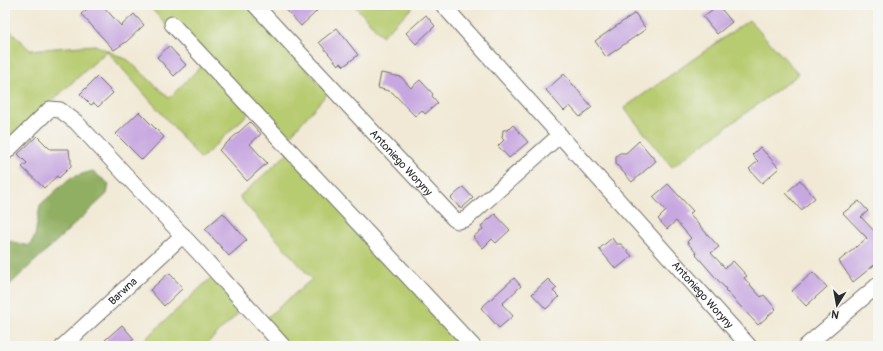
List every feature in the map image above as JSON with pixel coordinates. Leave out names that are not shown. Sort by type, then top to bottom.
[{"type":"street","name":"Antoniego Woryny","points":[[255,5],[454,219],[458,221],[466,219],[560,135]]},
{"type":"street","name":"Antoniego Woryny","points":[[443,5],[749,346]]},
{"type":"street","points":[[172,24],[473,346]]},
{"type":"street","points":[[5,153],[50,109],[60,110],[76,122],[183,236],[283,346]]},
{"type":"street","name":"Barwna","points":[[63,346],[183,236]]},
{"type":"street","points":[[806,346],[878,285]]},
{"type":"green space","points":[[148,5],[247,5],[328,93],[286,140],[468,346],[288,346],[264,320],[312,279],[239,197],[288,153],[251,111],[201,159],[107,51],[5,146],[5,25],[30,50],[95,45],[128,60],[169,98],[202,65]]},
{"type":"green space","points":[[354,5],[415,5],[382,36]]},
{"type":"green space","points":[[749,20],[799,74],[672,167],[624,108]]},
{"type":"green space","points":[[92,171],[109,184],[107,194],[5,289],[5,240],[29,246],[35,236],[40,205],[70,178]]},
{"type":"green space","points":[[214,275],[242,310],[204,346],[138,346]]},
{"type":"building","points":[[92,5],[102,5],[121,26],[134,14],[144,25],[126,42],[114,50],[81,14]]},
{"type":"building","points":[[282,5],[311,5],[317,11],[301,26]]},
{"type":"building","points":[[718,5],[732,22],[717,34],[703,17]]},
{"type":"building","points":[[635,13],[646,29],[606,57],[595,41]]},
{"type":"building","points":[[426,15],[435,26],[416,44],[406,33]]},
{"type":"building","points":[[337,28],[358,55],[344,66],[341,63],[338,65],[319,42]]},
{"type":"building","points":[[169,46],[186,65],[174,76],[157,57]]},
{"type":"building","points":[[381,73],[401,77],[411,88],[420,80],[433,94],[432,96],[438,103],[425,114],[422,110],[415,116],[392,92],[378,88]]},
{"type":"building","points":[[564,74],[592,107],[580,117],[570,106],[564,111],[546,90]]},
{"type":"building","points":[[97,77],[113,93],[98,107],[94,103],[91,105],[80,94]]},
{"type":"building","points":[[139,112],[164,137],[142,160],[116,134]]},
{"type":"building","points":[[250,122],[261,134],[250,144],[267,163],[247,181],[219,150]]},
{"type":"building","points":[[513,125],[528,142],[509,158],[498,146],[504,140],[502,138],[503,130],[508,130]]},
{"type":"building","points":[[37,136],[50,149],[69,149],[71,159],[71,166],[59,178],[57,176],[44,188],[22,167],[27,163],[18,154]]},
{"type":"building","points":[[639,141],[656,161],[632,182],[616,164],[616,156],[620,153],[626,153]]},
{"type":"building","points":[[760,147],[779,168],[762,183],[749,169],[758,161],[752,155]]},
{"type":"building","points":[[800,180],[815,198],[801,210],[786,193]]},
{"type":"building","points":[[668,184],[693,211],[689,214],[719,247],[711,253],[725,268],[733,261],[747,276],[744,278],[761,297],[764,295],[776,309],[758,325],[725,290],[726,289],[696,255],[697,254],[687,242],[691,238],[676,221],[667,229],[658,219],[666,211],[653,197]]},
{"type":"building","points":[[463,187],[473,198],[461,209],[451,198]]},
{"type":"building","points":[[859,201],[868,211],[861,217],[875,232],[878,229],[878,262],[853,282],[839,261],[867,238],[843,213]]},
{"type":"building","points":[[223,213],[247,240],[229,256],[205,229]]},
{"type":"building","points":[[495,214],[510,230],[496,243],[492,239],[483,248],[473,237],[483,229],[481,226]]},
{"type":"building","points":[[612,238],[616,244],[621,244],[632,256],[616,269],[599,249]]},
{"type":"building","points":[[813,272],[827,287],[806,306],[792,291]]},
{"type":"building","points":[[169,273],[183,288],[164,306],[150,290]]},
{"type":"building","points":[[514,278],[521,286],[502,304],[513,316],[499,328],[481,308]]},
{"type":"building","points":[[548,279],[557,288],[553,291],[559,297],[546,309],[532,294]]},
{"type":"building","points":[[122,325],[134,339],[126,346],[111,346],[105,340]]}]
